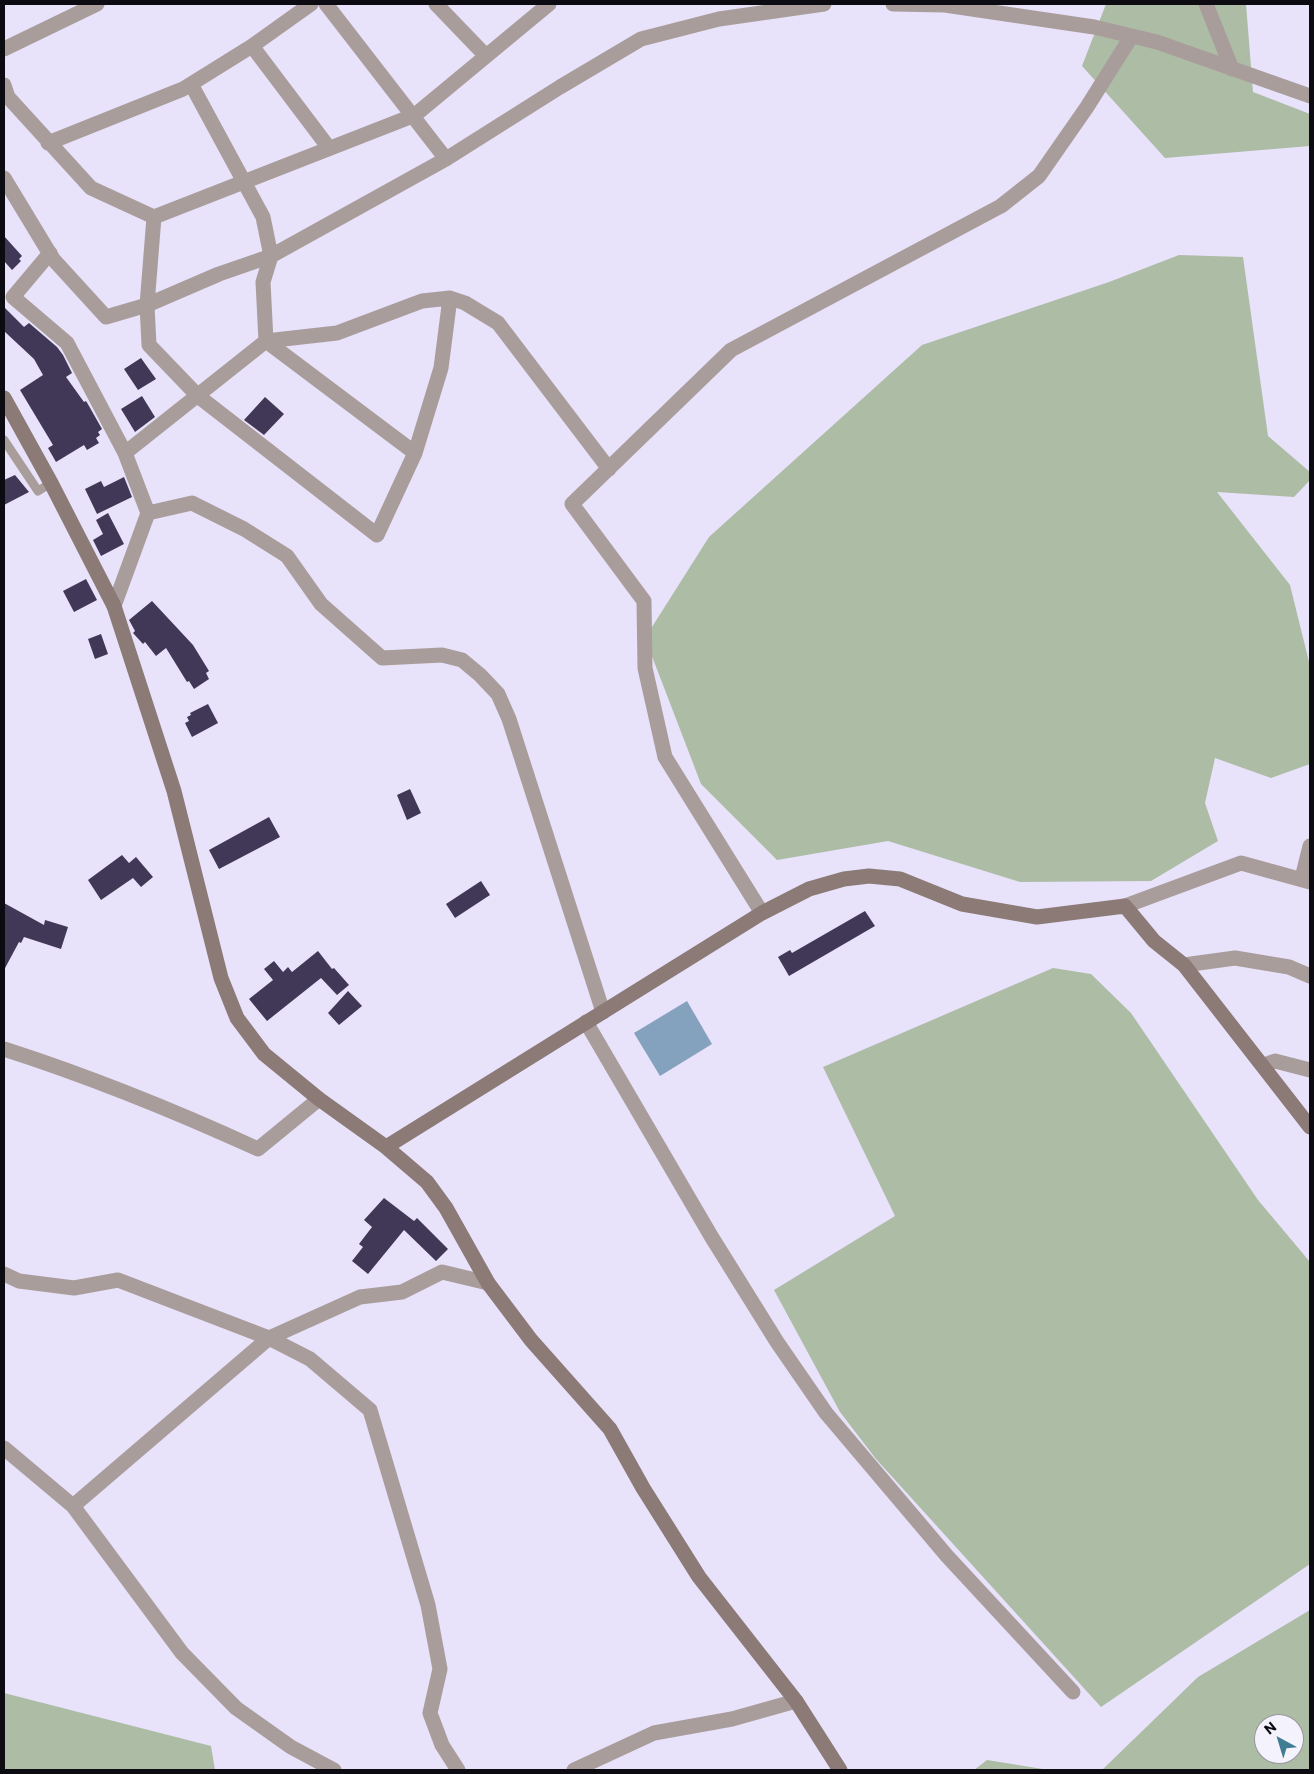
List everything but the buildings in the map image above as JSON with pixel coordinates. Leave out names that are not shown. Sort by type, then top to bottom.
[{"type":"street","points":[[4,49],[97,4]]},
{"type":"street","points":[[48,143],[183,89],[252,46],[311,4]]},
{"type":"street","points":[[326,4],[415,115],[446,159]]},
{"type":"street","points":[[436,4],[486,56]]},
{"type":"street","points":[[4,85],[8,97],[91,188],[154,216],[415,115],[549,4]]},
{"type":"street","points":[[4,178],[50,253],[106,317],[147,305],[218,274],[271,256],[446,159],[560,87],[641,39],[718,19],[824,4]]},
{"type":"street","points":[[893,4],[944,5],[1094,27],[1157,42],[1310,96]]},
{"type":"street","points":[[1206,4],[1232,69]]},
{"type":"street","points":[[762,913],[665,757],[645,668],[644,600],[572,504],[731,350],[1001,206],[1039,176],[1131,37]]},
{"type":"street","points":[[252,46],[329,148]]},
{"type":"street","points":[[191,84],[263,217],[271,256],[263,282],[266,341]]},
{"type":"street","points":[[154,216],[147,305],[149,345],[198,396],[377,535],[415,453],[441,368],[450,298]]},
{"type":"street","points":[[50,253],[13,297],[67,343],[125,453],[148,513],[114,606]]},
{"type":"street","points":[[125,453],[266,341],[338,333],[422,301],[450,298],[465,303],[498,324],[609,469]]},
{"type":"street","points":[[266,341],[415,453]]},
{"type":"street","points":[[4,398],[51,483],[114,606],[174,792],[221,978],[237,1018],[264,1054],[319,1099],[386,1147],[427,1182],[446,1208],[488,1283],[531,1340],[610,1429],[643,1488],[699,1577],[796,1701],[840,1770]]},
{"type":"street","points":[[148,513],[192,503],[244,529],[287,556],[321,604],[382,658],[442,654],[462,660],[498,694],[510,719],[603,1012]]},
{"type":"street","points":[[386,1147],[762,913],[809,889],[844,879],[869,876],[900,879],[962,904],[1037,917],[1124,906],[1241,863],[1306,880],[1310,846]]},
{"type":"street","points":[[1124,906],[1154,941],[1184,965],[1264,1065],[1310,1127]]},
{"type":"street","points":[[1184,965],[1235,958],[1289,967],[1310,976]]},
{"type":"street","points":[[586,1022],[711,1236],[777,1342],[826,1413],[947,1556],[1073,1692]]},
{"type":"street","points":[[4,1049],[72,1072],[194,1120],[258,1149],[319,1099]]},
{"type":"street","points":[[1264,1065],[1275,1061],[1310,1070]]},
{"type":"street","points":[[73,1506],[269,1338],[360,1298],[402,1292],[442,1272],[488,1283]]},
{"type":"street","points":[[4,1274],[19,1281],[74,1288],[118,1280],[269,1338],[310,1359],[370,1410],[428,1605],[440,1670],[430,1713],[442,1745],[458,1770]]},
{"type":"street","points":[[4,1448],[73,1506],[182,1653],[236,1708],[291,1747],[334,1770]]},
{"type":"street","points":[[574,1770],[654,1733],[732,1719],[796,1701]]},
{"type":"lane","points":[[4,440],[38,490],[51,483]]},
{"type":"green space","points":[[1106,4],[1246,4],[1253,92],[1310,114],[1310,146],[1165,158],[1082,66]]},
{"type":"green space","points":[[1179,255],[1243,257],[1268,436],[1310,472],[1310,480],[1294,497],[1217,492],[1290,585],[1310,666],[1310,764],[1271,778],[1215,758],[1205,803],[1218,841],[1151,881],[1020,882],[888,841],[777,860],[701,784],[645,638],[709,537],[922,345],[1109,282]]},
{"type":"green space","points":[[1053,968],[1091,974],[1131,1013],[1258,1200],[1310,1262],[1310,1564],[1101,1707],[876,1459],[840,1412],[774,1290],[895,1216],[823,1067]]},
{"type":"green space","points":[[1310,1610],[1310,1770],[1102,1770],[1198,1677]]},
{"type":"green space","points":[[4,1693],[211,1746],[215,1770],[4,1770]]},
{"type":"green space","points":[[987,1760],[1049,1770],[974,1770]]},
{"type":"water","points":[[687,1001],[712,1044],[660,1076],[634,1033]]}]
